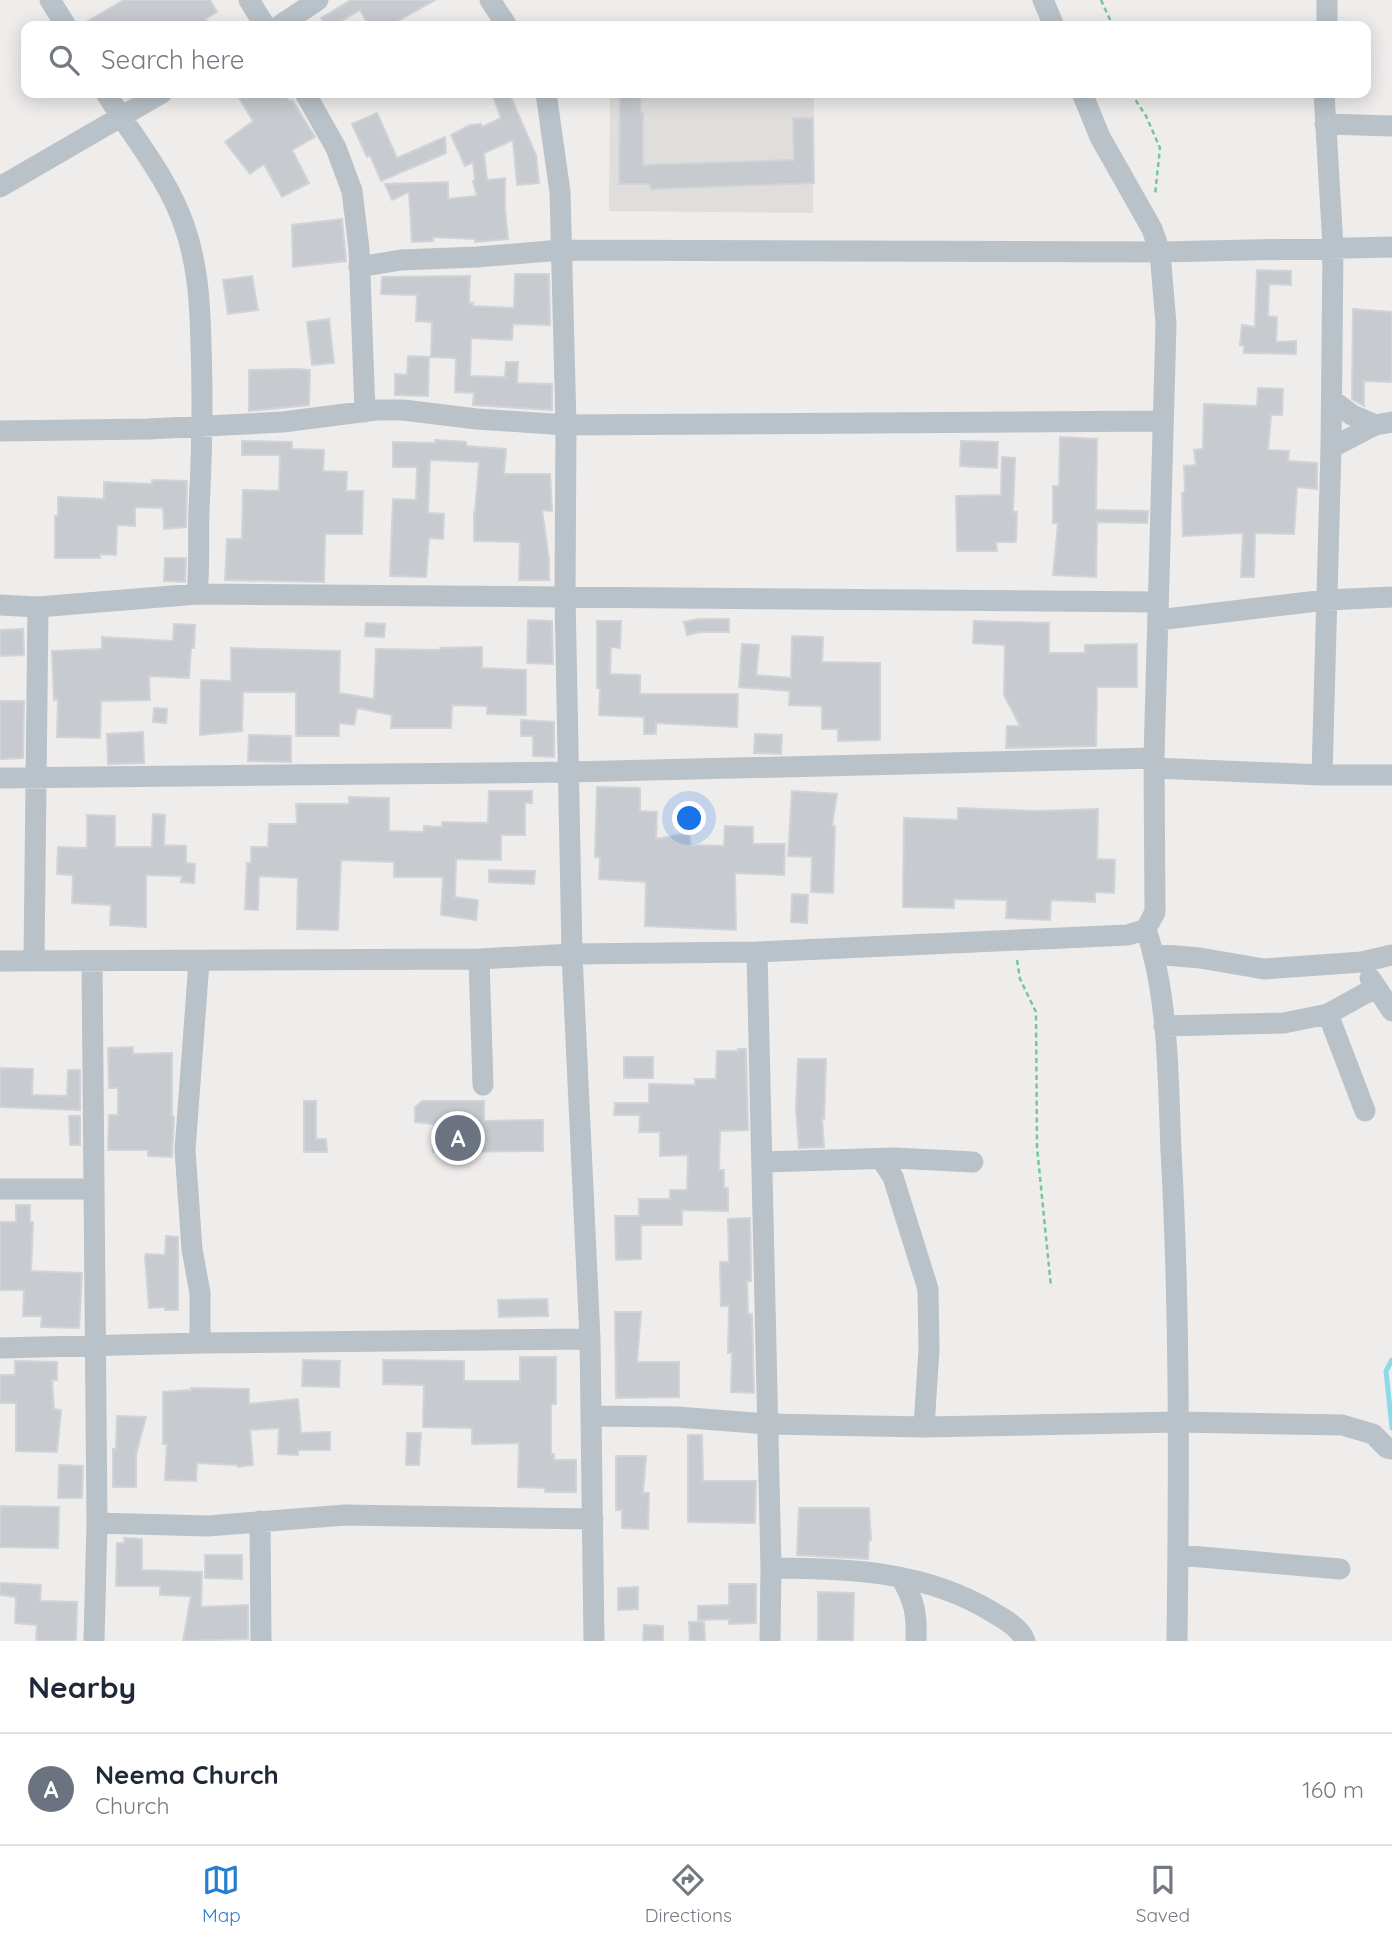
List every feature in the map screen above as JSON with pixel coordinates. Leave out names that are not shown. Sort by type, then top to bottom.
[{"type":"street","points":[[50,0],[63,21]]},
{"type":"street","points":[[249,0],[262,21]]},
{"type":"street","points":[[286,21],[318,0]]},
{"type":"street","points":[[490,0],[504,21]]},
{"type":"street","points":[[1043,0],[1052,21]]},
{"type":"street","points":[[1327,0],[1327,21]]},
{"type":"street","points":[[109,98],[161,177],[183,222],[195,260],[199,294],[204,424],[197,594]]},
{"type":"street","points":[[0,187],[154,98]]},
{"type":"street","points":[[307,98],[336,148],[352,191],[359,267],[365,412]]},
{"type":"street","points":[[547,98],[560,192],[566,425],[565,596],[572,954],[590,1339],[594,1641]]},
{"type":"street","points":[[0,961],[480,960],[572,954],[757,953],[1128,935],[1146,929],[1155,912],[1154,763],[1167,324],[1160,252],[1152,229],[1100,137],[1084,98]]},
{"type":"street","points":[[1322,775],[1332,400],[1333,247],[1324,98]]},
{"type":"street","points":[[1325,124],[1392,126]]},
{"type":"street","points":[[359,267],[401,260],[561,250],[1160,252],[1392,247]]},
{"type":"street","points":[[1332,400],[1352,415],[1383,424]]},
{"type":"street","points":[[0,431],[148,429],[282,422],[402,410],[477,419],[566,425],[1163,421]]},
{"type":"street","points":[[1331,447],[1383,424]]},
{"type":"street","points":[[0,605],[38,607],[197,594],[565,596],[1158,611],[1392,597]]},
{"type":"street","points":[[34,960],[38,607]]},
{"type":"street","points":[[0,778],[1154,763],[1322,775],[1392,775]]},
{"type":"street","points":[[1146,929],[1154,954],[1164,1026],[1176,1243],[1177,1641]]},
{"type":"street","points":[[757,953],[771,1569],[770,1641]]},
{"type":"street","points":[[1154,954],[1200,958],[1264,969],[1362,962],[1392,955]]},
{"type":"street","points":[[480,960],[483,1086]]},
{"type":"street","points":[[92,961],[97,1522],[94,1641]]},
{"type":"street","points":[[199,962],[185,1150],[192,1249],[200,1293],[200,1343]]},
{"type":"street","points":[[1362,962],[1375,988],[1392,1011]]},
{"type":"street","points":[[1164,1026],[1283,1023],[1328,1014],[1375,988]]},
{"type":"street","points":[[1328,1014],[1365,1111]]},
{"type":"street","points":[[763,1162],[881,1159],[973,1162]]},
{"type":"street","points":[[881,1159],[893,1177],[928,1289],[929,1349],[925,1427]]},
{"type":"street","points":[[0,1189],[93,1189]]},
{"type":"street","points":[[0,1348],[590,1339]]},
{"type":"street","points":[[592,1416],[677,1417],[767,1424],[925,1427],[1177,1422],[1342,1425],[1373,1434],[1387,1448],[1392,1449]]},
{"type":"street","points":[[97,1522],[208,1526],[345,1515],[593,1519]]},
{"type":"street","points":[[260,1521],[261,1641]]},
{"type":"street","points":[[1178,1555],[1340,1569]]},
{"type":"street","points":[[771,1569],[834,1568],[939,1586],[974,1601],[1008,1622],[1023,1634],[1025,1641]]},
{"type":"street","points":[[901,1578],[917,1613],[916,1641]]},
{"type":"path","points":[[1101,0],[1111,21]]},
{"type":"path","points":[[1134,98],[1151,125],[1160,148],[1152,229]]},
{"type":"path","points":[[1020,940],[1016,964],[1036,1012],[1037,1147],[1051,1287]]},
{"type":"shaded area","points":[[610,98],[814,98],[813,213],[609,211]]},
{"type":"building","points":[[124,0],[210,0],[217,12],[205,19],[206,21],[88,21]]},
{"type":"building","points":[[351,0],[435,0],[398,21],[366,21],[360,10],[341,21],[323,21],[321,18]]},
{"type":"building","points":[[239,98],[292,100],[315,137],[292,150],[309,183],[282,197],[264,164],[250,174],[225,142],[253,121]]},
{"type":"building","points":[[494,98],[511,98],[536,155],[539,183],[517,185],[513,140],[484,153],[487,180],[505,178],[508,239],[475,242],[475,239],[433,237],[433,241],[412,242],[409,192],[392,200],[385,184],[448,182],[448,199],[477,196],[473,181],[473,162],[465,166],[451,135],[470,125],[481,124],[482,127],[501,118]]},
{"type":"building","points":[[620,98],[640,98],[643,113],[643,165],[794,160],[793,118],[813,118],[814,183],[651,189],[650,184],[619,184]]},
{"type":"building","points":[[377,113],[397,158],[445,137],[446,153],[381,181],[352,124]]},
{"type":"building","points":[[342,219],[346,261],[293,267],[292,225]]},
{"type":"building","points":[[1257,270],[1291,271],[1291,285],[1269,284],[1268,316],[1277,317],[1276,342],[1296,341],[1296,354],[1244,353],[1244,346],[1240,345],[1242,325],[1255,327]]},
{"type":"building","points":[[515,274],[549,274],[550,325],[513,324],[512,340],[471,338],[470,376],[505,377],[506,362],[518,362],[517,383],[552,384],[552,410],[473,405],[474,393],[455,392],[456,358],[431,357],[432,322],[416,321],[417,295],[381,294],[382,277],[470,276],[469,303],[473,303],[472,306],[514,308]]},
{"type":"building","points":[[252,276],[258,310],[228,314],[223,280]]},
{"type":"building","points":[[1353,309],[1392,312],[1392,382],[1364,381],[1364,406],[1352,399]]},
{"type":"building","points":[[329,319],[334,363],[312,365],[307,322]]},
{"type":"building","points":[[408,356],[429,357],[428,396],[395,395],[395,374],[407,375]]},
{"type":"building","points":[[249,370],[310,370],[309,405],[249,411]]},
{"type":"building","points":[[1258,388],[1283,389],[1282,415],[1271,415],[1268,450],[1289,451],[1288,461],[1317,463],[1317,489],[1297,487],[1294,534],[1255,533],[1254,577],[1241,577],[1243,533],[1183,536],[1184,466],[1196,465],[1194,450],[1203,449],[1204,404],[1257,406]]},
{"type":"building","points":[[1060,437],[1097,439],[1096,510],[1148,511],[1147,523],[1097,522],[1096,577],[1053,575],[1058,523],[1053,523],[1053,486],[1059,486]]},
{"type":"building","points":[[435,440],[506,449],[504,474],[550,474],[552,511],[542,510],[549,580],[519,580],[520,542],[474,541],[479,462],[430,460],[428,513],[444,514],[443,539],[429,538],[426,577],[390,576],[393,499],[416,500],[417,467],[393,467],[393,442],[435,443]]},
{"type":"building","points":[[242,441],[292,442],[292,449],[324,450],[323,471],[347,472],[346,491],[363,491],[362,534],[325,534],[324,582],[225,580],[227,539],[242,539],[243,490],[279,491],[280,455],[242,455]]},
{"type":"building","points":[[961,441],[998,442],[997,468],[960,466]]},
{"type":"building","points":[[1002,457],[1015,458],[1013,512],[1017,512],[1016,542],[996,542],[997,551],[957,551],[956,496],[1001,495]]},
{"type":"building","points":[[152,480],[187,481],[186,527],[164,529],[163,508],[135,507],[135,526],[117,525],[116,555],[100,554],[100,558],[55,558],[58,497],[104,499],[104,482],[152,484]]},
{"type":"building","points":[[165,558],[186,558],[185,582],[164,581]]},
{"type":"building","points":[[729,619],[729,632],[687,635],[684,622]]},
{"type":"building","points":[[528,620],[552,621],[553,664],[527,663]]},
{"type":"building","points":[[597,621],[621,621],[620,648],[611,647],[610,674],[640,675],[640,694],[738,694],[737,727],[656,723],[656,734],[644,734],[644,717],[599,715]]},
{"type":"building","points":[[974,621],[1049,623],[1049,653],[1085,653],[1085,645],[1137,644],[1137,687],[1097,687],[1096,746],[1006,748],[1007,726],[1020,726],[1004,695],[1005,645],[973,643]]},
{"type":"building","points":[[366,623],[385,624],[384,637],[365,636]]},
{"type":"building","points":[[174,624],[195,625],[189,678],[149,676],[150,700],[101,701],[100,738],[57,737],[58,699],[54,700],[52,651],[102,649],[102,637],[173,641]]},
{"type":"building","points":[[23,629],[24,655],[0,656],[0,630]]},
{"type":"building","points":[[792,636],[823,637],[822,662],[880,663],[880,740],[838,741],[838,729],[822,729],[822,706],[789,705],[790,691],[739,687],[742,644],[759,645],[756,675],[791,678]]},
{"type":"building","points":[[482,647],[482,668],[526,670],[526,715],[487,714],[487,706],[452,705],[451,728],[391,728],[392,715],[357,708],[354,725],[339,723],[339,736],[296,736],[296,692],[243,692],[242,731],[200,735],[201,680],[231,681],[231,648],[340,651],[339,693],[374,699],[376,649],[440,650]]},
{"type":"building","points":[[0,701],[24,701],[23,758],[0,759]]},
{"type":"building","points":[[154,708],[167,709],[166,723],[153,722]]},
{"type":"building","points":[[521,720],[554,722],[554,757],[533,756],[533,736],[521,736]]},
{"type":"building","points":[[143,732],[144,763],[108,764],[107,734]]},
{"type":"building","points":[[755,734],[782,735],[781,754],[754,753]]},
{"type":"building","points":[[249,735],[291,736],[291,762],[248,761]]},
{"type":"building","points":[[597,787],[640,788],[640,811],[657,812],[656,839],[689,833],[691,845],[724,846],[725,826],[753,827],[753,844],[785,844],[784,875],[735,873],[736,930],[645,926],[646,882],[599,879],[600,857],[595,857]]},
{"type":"building","points":[[489,791],[532,791],[532,803],[525,803],[525,835],[501,835],[501,860],[456,859],[455,897],[478,900],[476,920],[441,915],[443,877],[394,877],[394,862],[341,860],[338,930],[297,929],[298,878],[259,876],[258,910],[245,909],[247,863],[251,863],[251,847],[268,847],[269,824],[297,824],[296,804],[349,804],[349,797],[389,798],[389,831],[424,832],[424,826],[442,827],[442,822],[488,823]]},
{"type":"building","points":[[792,791],[837,794],[832,826],[835,826],[833,893],[811,892],[812,857],[788,856]]},
{"type":"building","points":[[958,808],[1038,811],[1098,809],[1097,859],[1115,860],[1114,893],[1095,892],[1095,902],[1051,900],[1050,920],[1006,918],[1007,900],[954,899],[954,908],[903,907],[904,818],[958,820]]},
{"type":"building","points":[[153,814],[165,815],[164,845],[186,846],[186,863],[195,864],[194,883],[181,882],[182,876],[146,875],[146,927],[110,925],[111,905],[72,903],[73,875],[57,874],[58,847],[87,848],[87,815],[115,816],[115,847],[152,847]]},
{"type":"building","points":[[489,870],[535,871],[534,884],[489,882]]},
{"type":"building","points":[[792,894],[808,895],[807,923],[791,922]]},
{"type":"building","points":[[133,1047],[133,1054],[172,1053],[172,1157],[148,1156],[148,1150],[108,1150],[109,1115],[118,1115],[118,1088],[109,1088],[108,1048]]},
{"type":"building","points":[[746,1049],[748,1130],[720,1131],[719,1170],[724,1170],[724,1188],[728,1188],[728,1211],[682,1210],[682,1225],[641,1225],[641,1259],[616,1260],[615,1216],[639,1216],[639,1199],[670,1199],[670,1190],[687,1190],[688,1155],[660,1156],[660,1132],[639,1132],[640,1115],[614,1115],[615,1103],[649,1103],[649,1084],[695,1085],[695,1079],[716,1079],[717,1051]]},
{"type":"building","points":[[624,1057],[653,1057],[653,1078],[624,1078]]},
{"type":"building","points":[[798,1059],[826,1059],[822,1119],[824,1147],[799,1148],[796,1109]]},
{"type":"building","points":[[0,1068],[33,1069],[32,1095],[67,1096],[68,1070],[80,1070],[80,1110],[0,1107]]},
{"type":"building","points":[[304,1101],[316,1101],[316,1139],[326,1139],[327,1152],[304,1152]]},
{"type":"building","points":[[422,1101],[484,1101],[484,1121],[543,1120],[543,1151],[433,1152],[434,1124],[415,1122],[415,1107]]},
{"type":"building","points":[[69,1116],[80,1116],[80,1145],[70,1145]]},
{"type":"building","points":[[16,1205],[30,1205],[30,1222],[33,1222],[31,1271],[82,1273],[79,1328],[41,1327],[42,1316],[23,1316],[24,1290],[0,1290],[0,1222],[16,1222]]},
{"type":"building","points":[[750,1218],[751,1281],[747,1281],[748,1314],[752,1314],[754,1393],[731,1392],[729,1306],[721,1306],[720,1262],[729,1262],[728,1219]]},
{"type":"building","points":[[166,1236],[178,1237],[178,1310],[149,1308],[145,1257],[146,1254],[165,1255]]},
{"type":"building","points":[[547,1299],[548,1316],[499,1317],[498,1300]]},
{"type":"building","points":[[615,1312],[641,1312],[637,1362],[679,1362],[679,1397],[616,1398]]},
{"type":"building","points":[[520,1357],[556,1357],[556,1404],[551,1404],[551,1454],[554,1454],[554,1460],[576,1460],[576,1492],[545,1492],[545,1488],[518,1487],[519,1443],[472,1444],[472,1428],[423,1427],[424,1385],[383,1384],[383,1360],[464,1361],[464,1381],[520,1381]]},
{"type":"building","points":[[303,1360],[340,1361],[339,1387],[302,1386]]},
{"type":"building","points":[[15,1361],[57,1362],[57,1380],[52,1380],[54,1409],[61,1410],[57,1452],[16,1451],[16,1403],[0,1403],[0,1375],[15,1375]]},
{"type":"building","points":[[191,1388],[249,1389],[249,1404],[298,1399],[301,1433],[330,1432],[330,1450],[298,1450],[298,1455],[278,1454],[279,1428],[250,1430],[253,1465],[238,1467],[197,1463],[196,1481],[165,1480],[167,1444],[163,1444],[163,1392]]},
{"type":"building","points":[[117,1416],[146,1417],[136,1454],[136,1487],[113,1487],[113,1449],[116,1449]]},
{"type":"building","points":[[407,1433],[421,1433],[419,1465],[406,1465]]},
{"type":"building","points":[[688,1435],[702,1435],[703,1481],[756,1481],[755,1523],[688,1522]]},
{"type":"building","points":[[616,1456],[646,1456],[643,1493],[649,1493],[648,1529],[622,1528],[622,1510],[616,1510]]},
{"type":"building","points":[[59,1465],[83,1466],[82,1498],[58,1498]]},
{"type":"building","points":[[0,1506],[59,1507],[58,1548],[0,1547]]},
{"type":"building","points":[[799,1508],[869,1508],[871,1540],[868,1559],[797,1555]]},
{"type":"building","points":[[124,1538],[142,1539],[142,1570],[202,1572],[201,1607],[248,1605],[248,1639],[183,1641],[191,1596],[160,1595],[160,1586],[116,1586],[117,1543],[125,1543]]},
{"type":"building","points":[[205,1555],[242,1555],[242,1579],[205,1578]]},
{"type":"building","points":[[0,1583],[41,1585],[40,1601],[77,1602],[76,1641],[36,1641],[37,1625],[15,1623],[16,1597],[0,1595]]},
{"type":"building","points":[[729,1584],[756,1584],[756,1623],[729,1624],[729,1619],[698,1620],[698,1606],[729,1605]]},
{"type":"building","points":[[638,1587],[638,1609],[618,1610],[618,1588]]},
{"type":"building","points":[[818,1592],[854,1593],[853,1641],[818,1641]]},
{"type":"building","points":[[689,1622],[704,1622],[705,1641],[690,1641]]},
{"type":"building","points":[[644,1625],[663,1626],[663,1641],[643,1641]]},
{"type":"waterway","points":[[1392,1360],[1386,1371],[1392,1428]]},
{"type":"place","name":"Neema Church","points":[[458,1138]]}]
